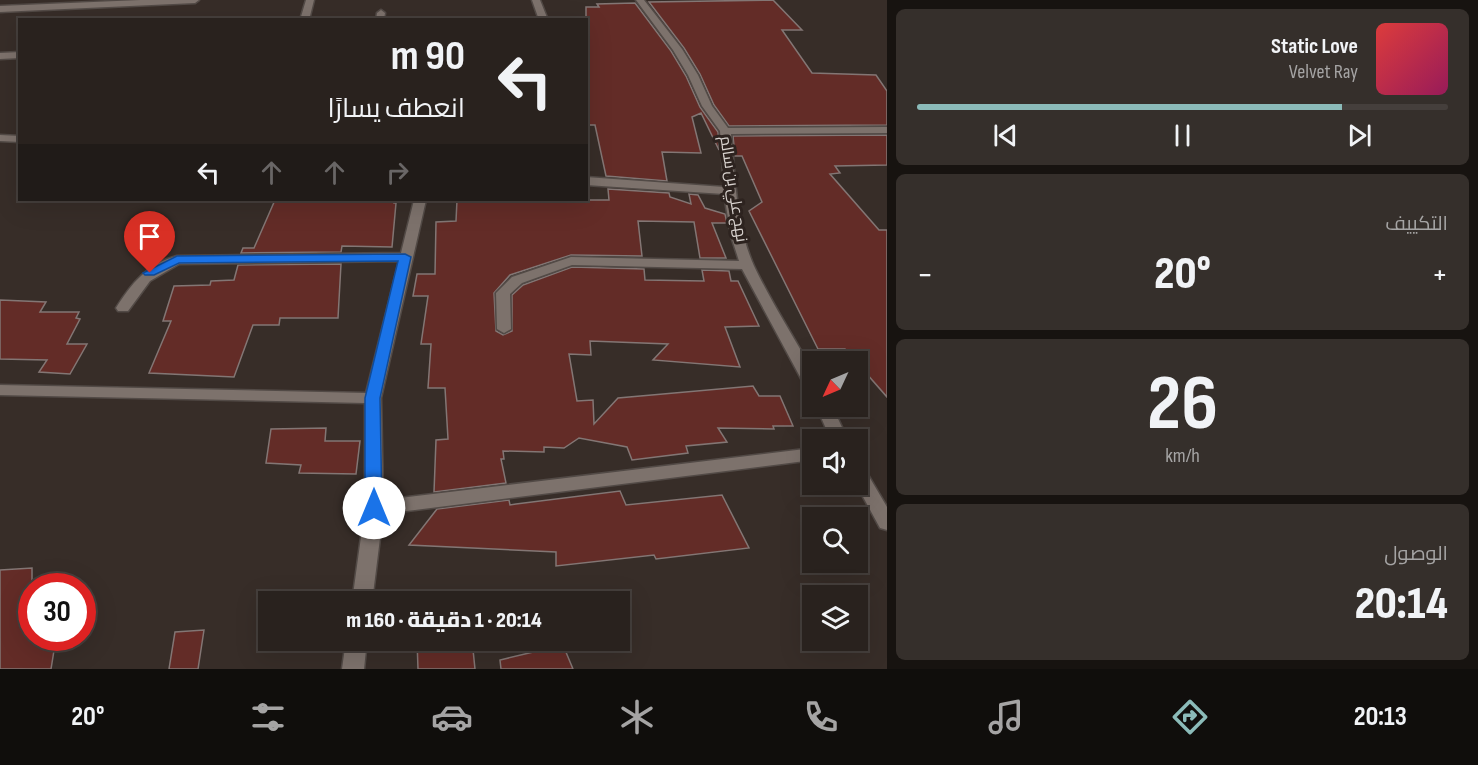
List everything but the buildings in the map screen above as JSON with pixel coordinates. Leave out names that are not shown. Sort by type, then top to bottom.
[{"type":"street","points":[[0,8],[13,0]]},
{"type":"street","points":[[0,8],[195,0]]},
{"type":"street","points":[[305,18],[310,0]]},
{"type":"street","points":[[536,0],[543,18]]},
{"type":"street","name":"نهج علي بن سالم","points":[[640,0],[677,49],[693,75],[707,106],[725,131],[730,191],[738,236],[747,265],[802,366]]},
{"type":"street","points":[[0,56],[18,55]]},
{"type":"street","points":[[725,131],[887,130]]},
{"type":"street","points":[[0,138],[18,139]]},
{"type":"street","points":[[588,181],[730,191]]},
{"type":"street","points":[[363,591],[374,508],[373,398],[420,201]]},
{"type":"street","points":[[123,308],[136,284],[150,273],[177,260],[405,257]]},
{"type":"street","points":[[504,329],[503,293],[517,280],[571,261],[747,265]]},
{"type":"street","points":[[0,390],[373,398]]},
{"type":"street","points":[[374,508],[802,455]]},
{"type":"street","points":[[868,490],[887,523]]},
{"type":"street","points":[[353,669],[355,651]]},
{"type":"route","points":[[150,273],[177,260],[405,257],[373,398],[374,508]]}]
